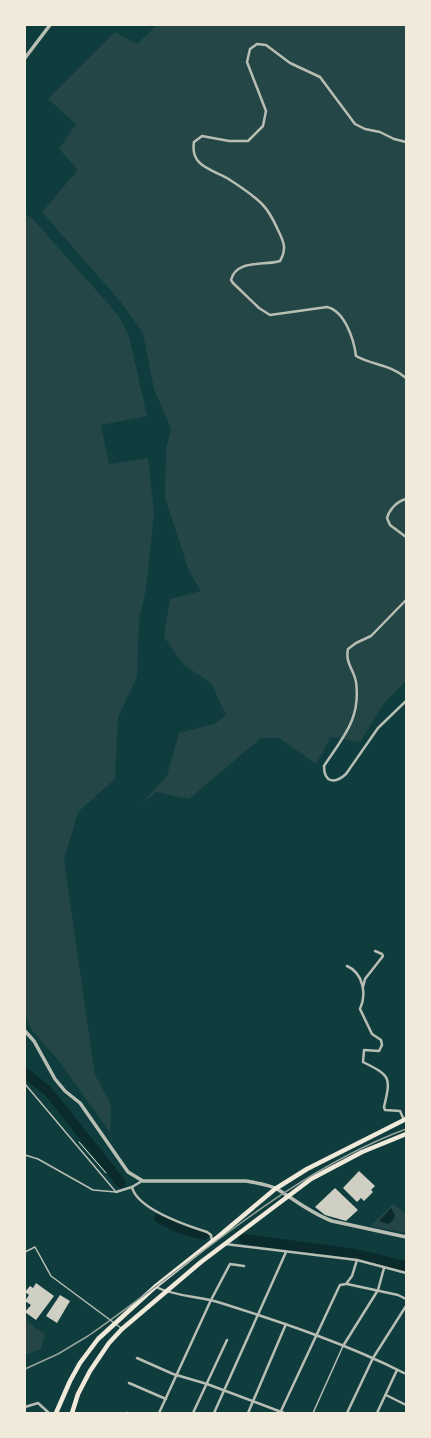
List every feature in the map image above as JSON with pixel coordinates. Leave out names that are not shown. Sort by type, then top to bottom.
[{"type":"main road","points":[[56,1413],[70,1381],[80,1363],[98,1339],[156,1286],[211,1243],[275,1189],[307,1169],[405,1119]]},
{"type":"main road","points":[[72,1413],[78,1394],[90,1371],[110,1343],[122,1329],[166,1292],[224,1244],[286,1196],[311,1179],[362,1152],[406,1134]]},
{"type":"street","points":[[25,58],[50,25]]},
{"type":"street","points":[[406,142],[394,139],[380,132],[365,130],[355,124],[320,77],[290,62],[266,45],[257,44],[250,49],[247,62],[266,111],[263,126],[248,141],[229,141],[202,136],[194,142],[192,151],[198,161],[209,171],[228,179],[262,204],[272,218],[284,242],[284,253],[280,261],[240,266],[232,275],[231,280],[233,283],[259,308],[270,316],[327,307],[333,308],[346,325],[355,347],[356,356],[368,362],[400,372],[406,378]]},
{"type":"street","points":[[406,499],[402,500],[389,511],[387,518],[390,525],[406,537]]},
{"type":"street","points":[[406,600],[371,636],[356,643],[348,649],[346,657],[355,680],[357,697],[356,712],[352,724],[324,766],[324,775],[328,779],[334,781],[341,779],[378,728],[406,701]]},
{"type":"street","points":[[362,989],[365,979],[383,956],[375,951]]},
{"type":"street","points":[[347,966],[354,969],[360,976],[364,1000],[360,1009],[372,1034],[381,1040],[382,1045],[379,1051],[364,1050],[363,1062],[379,1070],[387,1077],[389,1085],[384,1107],[385,1110],[400,1111],[405,1119]]},
{"type":"street","points":[[25,1031],[34,1042],[55,1079],[65,1091],[80,1103],[125,1170],[143,1181]]},
{"type":"street","points":[[116,1192],[132,1187],[143,1181],[246,1181],[275,1189],[320,1217],[406,1237]]},
{"type":"street","points":[[132,1187],[136,1197],[161,1213],[211,1235],[211,1243]]},
{"type":"street","points":[[224,1244],[357,1260],[406,1273]]},
{"type":"street","points":[[214,1413],[286,1252]]},
{"type":"street","points":[[346,1284],[352,1276],[357,1260]]},
{"type":"street","points":[[160,1413],[211,1300],[230,1264],[244,1266]]},
{"type":"street","points":[[343,1346],[378,1290],[384,1268]]},
{"type":"street","points":[[280,1411],[340,1285],[346,1284],[378,1290],[398,1295],[406,1299]]},
{"type":"street","points":[[156,1286],[166,1292],[211,1300],[286,1324],[373,1358],[406,1374]]},
{"type":"street","points":[[347,1413],[373,1358],[406,1306]]},
{"type":"street","points":[[248,1413],[286,1324]]},
{"type":"street","points":[[193,1413],[227,1340]]},
{"type":"street","points":[[137,1358],[173,1374],[178,1374],[207,1384],[253,1403],[284,1413]]},
{"type":"street","points":[[377,1413],[398,1370]]},
{"type":"street","points":[[129,1383],[166,1399]]},
{"type":"street","points":[[386,1395],[406,1405]]},
{"type":"street","points":[[25,1407],[38,1403],[49,1413]]},
{"type":"lane","points":[[26,1085],[116,1192]]},
{"type":"lane","points":[[25,1155],[38,1159],[93,1190],[116,1192]]},
{"type":"lane","points":[[25,1252],[36,1247],[51,1276],[122,1329]]},
{"type":"lane","points":[[313,1413],[343,1346]]},
{"type":"shaded area","points":[[157,25],[406,25],[406,681],[384,703],[360,742],[331,737],[316,764],[279,738],[261,738],[189,799],[156,792],[143,802],[167,776],[179,733],[214,724],[226,715],[211,683],[184,665],[164,637],[170,599],[201,591],[189,571],[165,498],[166,448],[171,429],[154,389],[143,333],[120,301],[42,212],[78,170],[59,149],[76,124],[48,99],[115,32],[137,44]]},
{"type":"shaded area","points":[[25,215],[31,217],[118,315],[129,336],[147,416],[101,425],[109,464],[148,458],[154,513],[146,589],[139,620],[137,677],[118,717],[115,779],[78,812],[64,860],[95,1075],[111,1104],[110,1132],[58,1060],[31,1029],[25,1014]]},
{"type":"shaded area","points":[[393,1204],[406,1214],[406,1233],[370,1226]]},
{"type":"shaded area","points":[[391,1208],[395,1215],[393,1220],[388,1224],[379,1221]]},
{"type":"shaded area","points":[[25,1318],[35,1328],[45,1333],[41,1349],[25,1355]]},
{"type":"building","points":[[359,1171],[375,1186],[371,1190],[373,1192],[364,1201],[361,1198],[357,1202],[343,1188]]},
{"type":"building","points":[[335,1188],[358,1210],[346,1221],[325,1215],[315,1207]]},
{"type":"building","points":[[36,1283],[54,1296],[36,1320],[25,1312],[31,1305],[25,1301],[29,1295],[25,1292],[30,1286],[33,1288]]},
{"type":"building","points":[[60,1295],[70,1301],[57,1323],[46,1316]]},
{"type":"waterway","points":[[25,1073],[48,1091],[121,1183]]},
{"type":"waterway","points":[[159,1218],[179,1228],[204,1235]]},
{"type":"waterway","points":[[244,1239],[356,1254],[406,1266]]},
{"type":"railway","points":[[25,1369],[58,1354],[88,1336],[241,1222],[281,1195],[321,1170],[363,1148],[406,1129]]}]
